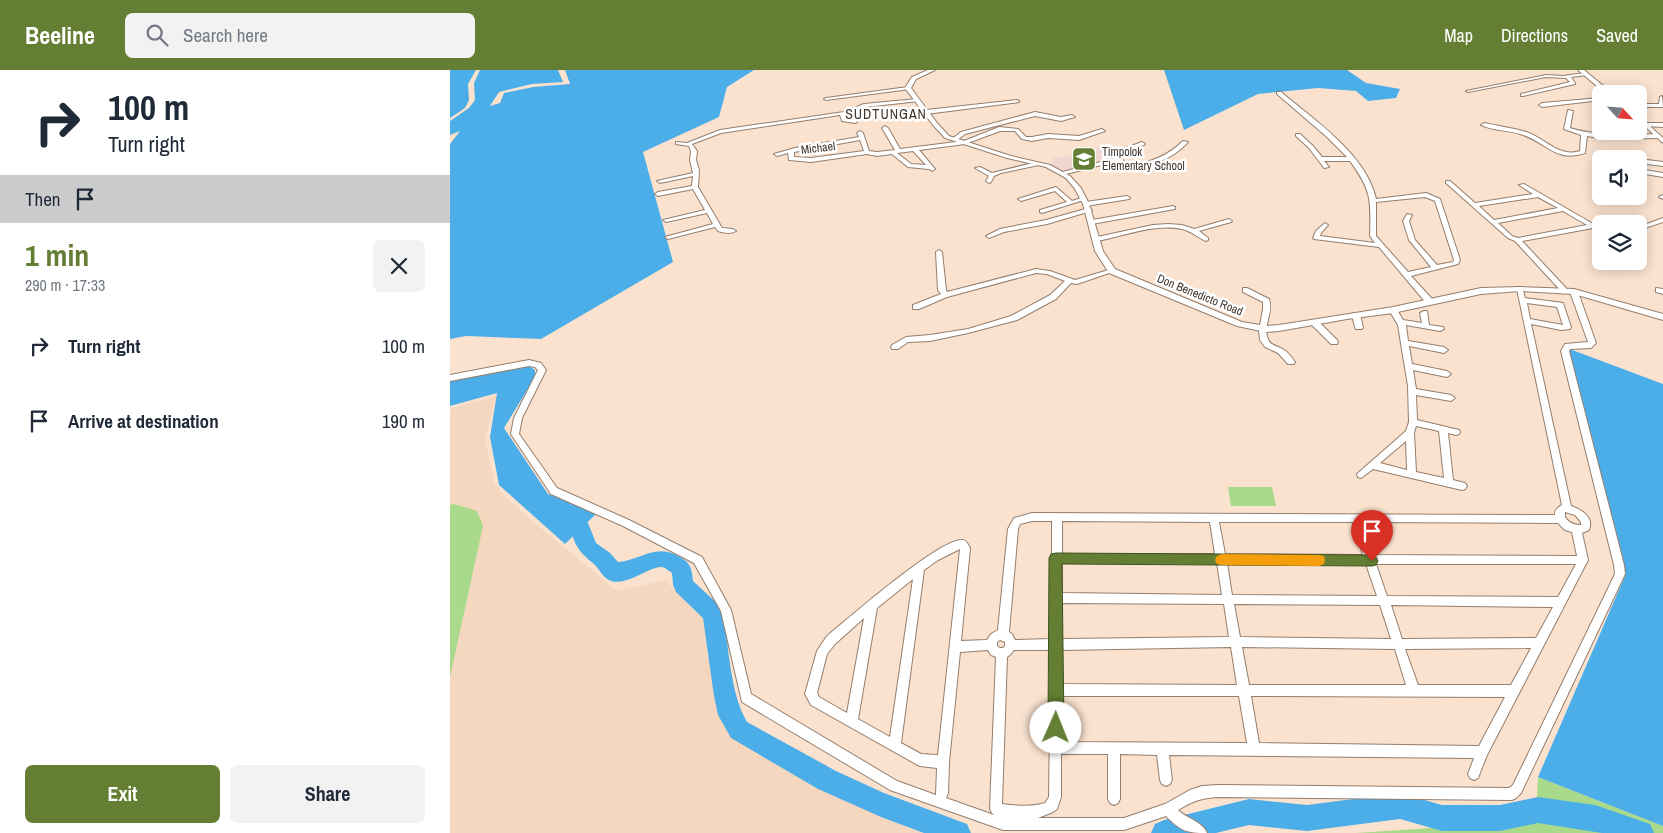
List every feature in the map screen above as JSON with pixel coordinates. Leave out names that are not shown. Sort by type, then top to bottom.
[{"type":"street","points":[[826,99],[909,86],[919,75],[932,70]]},
{"type":"street","points":[[1468,91],[1546,76],[1567,76],[1583,72],[1599,85]]},
{"type":"street","points":[[1523,95],[1574,83],[1567,76]]},
{"type":"street","points":[[878,87],[909,86]]},
{"type":"street","points":[[909,86],[942,134],[1062,173],[1078,188],[1086,204],[1099,251],[1112,271],[1078,282],[1068,281],[1048,272],[1036,271],[945,295],[916,307]]},
{"type":"street","points":[[1008,92],[1009,102]]},
{"type":"street","points":[[1279,93],[1339,145],[1351,158],[1370,187],[1373,236],[1430,302]]},
{"type":"street","points":[[1648,106],[1662,106],[1662,97]]},
{"type":"street","points":[[678,142],[689,143],[720,132],[842,113],[864,106],[917,100]]},
{"type":"street","points":[[1542,105],[1592,100]]},
{"type":"street","points":[[926,112],[1017,101]]},
{"type":"street","points":[[1570,111],[1567,128],[1584,134],[1604,137],[1661,138]]},
{"type":"street","points":[[842,113],[844,120],[855,121]]},
{"type":"street","points":[[955,139],[963,133],[1035,114],[1061,119],[1072,117]]},
{"type":"street","points":[[1484,125],[1526,134],[1562,154],[1583,152],[1584,134]]},
{"type":"street","points":[[1648,125],[1663,125]]},
{"type":"street","points":[[1648,126],[1661,138]]},
{"type":"street","points":[[885,128],[895,152],[910,166],[932,168],[915,149]]},
{"type":"street","points":[[869,153],[895,152],[965,142],[999,129],[1016,130],[1024,138],[1032,139],[1048,136],[1079,138],[1102,131]]},
{"type":"street","name":"Michael","points":[[861,135],[869,153],[797,161],[791,159],[791,151],[861,135]]},
{"type":"street","points":[[1298,135],[1326,167]]},
{"type":"street","points":[[1142,144],[1114,153],[1117,159],[1127,168],[1176,153],[1185,142]]},
{"type":"street","points":[[689,143],[694,151],[695,187],[717,226],[722,231],[733,231]]},
{"type":"street","points":[[777,154],[791,151]]},
{"type":"street","points":[[1320,159],[1351,158]]},
{"type":"street","points":[[1062,173],[1117,159]]},
{"type":"street","points":[[1647,162],[1663,164]]},
{"type":"street","points":[[978,168],[992,175],[1037,164]]},
{"type":"street","points":[[1647,172],[1663,174]]},
{"type":"street","points":[[660,181],[696,174]]},
{"type":"street","points":[[988,181],[992,175]]},
{"type":"street","points":[[450,378],[529,363],[538,365],[542,370],[538,383],[515,423],[515,434],[554,491],[626,523],[698,560],[726,610],[746,698],[894,786],[1003,824],[1124,824],[1168,809],[1196,794],[1218,791],[1512,794],[1517,789],[1620,574],[1565,351],[1568,346],[1588,346],[1592,343],[1565,290],[1546,278],[1543,270],[1517,240],[1510,237],[1448,182]]},
{"type":"street","points":[[1517,240],[1593,226],[1522,185]]},
{"type":"street","points":[[658,194],[695,187]]},
{"type":"street","points":[[1021,199],[1056,189],[1070,202]]},
{"type":"street","points":[[1474,205],[1539,194]]},
{"type":"street","points":[[1372,201],[1426,195],[1438,200],[1457,260],[1456,263],[1406,275]]},
{"type":"street","points":[[1036,196],[1045,210],[1070,202],[1086,204],[1127,198]]},
{"type":"street","points":[[988,236],[1002,230],[1047,222],[1086,204]]},
{"type":"street","points":[[1092,222],[1173,208]]},
{"type":"street","points":[[1493,222],[1565,210]]},
{"type":"street","points":[[666,220],[708,211]]},
{"type":"street","points":[[1409,215],[1406,221],[1412,240],[1436,268]]},
{"type":"street","points":[[1647,225],[1663,220]]},
{"type":"street","points":[[1097,239],[1157,227],[1182,227],[1196,230],[1229,221]]},
{"type":"street","points":[[1325,225],[1318,232],[1316,238],[1379,245]]},
{"type":"street","points":[[668,237],[717,226]]},
{"type":"street","points":[[1196,230],[1206,239]]},
{"type":"street","points":[[939,252],[942,290],[945,295]]},
{"type":"street","name":"Don Benedicto Road","points":[[1112,271],[1220,318],[1264,329],[1393,310],[1481,291],[1520,289],[1565,290],[1663,318]]},
{"type":"street","points":[[895,347],[906,340],[968,331],[1021,315],[1052,297],[1068,281]]},
{"type":"street","points":[[1520,289],[1567,508]]},
{"type":"street","points":[[1245,290],[1266,301],[1268,305],[1265,314],[1263,338],[1269,347],[1282,352],[1291,362]]},
{"type":"street","points":[[1523,300],[1560,305],[1568,327],[1561,328],[1528,321]]},
{"type":"street","points":[[1393,310],[1401,322],[1412,392],[1410,432],[1412,475]]},
{"type":"street","points":[[1424,313],[1426,326]]},
{"type":"street","points":[[1356,315],[1359,327]]},
{"type":"street","points":[[1314,322],[1334,342]]},
{"type":"street","points":[[1401,322],[1440,329]]},
{"type":"street","points":[[1404,343],[1444,350]]},
{"type":"street","points":[[1408,366],[1447,374]]},
{"type":"street","points":[[1412,392],[1451,398]]},
{"type":"street","points":[[1412,422],[1456,432]]},
{"type":"street","points":[[1443,429],[1449,483]]},
{"type":"street","points":[[1361,474],[1410,432]]},
{"type":"street","points":[[1372,465],[1462,486]]},
{"type":"street","points":[[1567,508],[1578,512],[1586,519],[1586,527],[1576,529],[1568,526],[1561,519],[1560,511],[1567,508]]},
{"type":"street","points":[[1003,634],[1014,525],[1017,521],[1032,517],[1561,519]]},
{"type":"street","points":[[992,645],[995,637],[1003,634],[1009,637],[996,809],[1007,813],[1045,810],[1052,806],[1055,797],[1057,517]]},
{"type":"street","points":[[1356,518],[1372,561],[1414,691]]},
{"type":"street","points":[[1214,519],[1226,599],[1254,748]]},
{"type":"street","points":[[1474,774],[1482,752],[1583,560],[1576,529]]},
{"type":"street","points":[[942,794],[943,762],[965,548],[962,544],[957,544],[919,569],[825,646],[811,690],[812,698],[815,701],[852,720],[920,760],[943,762]]},
{"type":"street","points":[[1056,558],[1372,561],[1583,560]]},
{"type":"street","points":[[895,745],[919,569]]},
{"type":"street","points":[[1056,598],[1560,602]]},
{"type":"street","points":[[852,720],[872,606]]},
{"type":"street","points":[[992,645],[996,651],[1056,644],[1234,642],[1539,643]]},
{"type":"street","points":[[955,646],[992,645]]},
{"type":"street","points":[[1056,690],[1244,692],[1514,691]]},
{"type":"street","points":[[1056,748],[1163,750],[1254,748],[1482,752]]},
{"type":"street","points":[[1114,748],[1114,799]]},
{"type":"street","points":[[1163,750],[1166,780]]},
{"type":"street","points":[[1168,809],[1178,819],[1201,833]]},
{"type":"shaded area","name":"Timpolok Elementary School","points":[[1104,147],[1116,158],[1065,172],[1052,165],[1052,159]]},
{"type":"shaded area","points":[[496,396],[485,440],[494,482],[503,494],[524,514],[617,591],[665,580],[706,620],[730,731],[845,792],[938,833],[450,833],[450,409]]},
{"type":"green space","points":[[1228,487],[1272,487],[1276,506],[1231,506]]},
{"type":"green space","points":[[454,504],[477,511],[483,526],[450,677],[450,505]]},
{"type":"green space","points":[[1538,777],[1663,826],[1663,833],[1356,833],[1536,821]]},
{"type":"water","points":[[450,70],[476,70],[468,84],[469,100],[465,108],[450,118]]},
{"type":"water","points":[[480,70],[558,70],[563,82],[532,84],[499,92],[490,106],[500,103],[504,93],[533,87],[570,84],[565,70],[754,70],[727,87],[719,117],[643,152],[673,262],[541,339],[466,336],[450,339],[450,144],[460,131],[450,135],[450,121],[469,108],[475,100],[474,83]]},
{"type":"water","points":[[1164,70],[1347,70],[1366,83],[1400,89],[1396,98],[1368,101],[1356,91],[1318,88],[1258,94],[1184,130]]},
{"type":"water","points":[[1567,348],[1663,384],[1663,826],[1538,777],[1625,576]]},
{"type":"water","points":[[528,365],[535,370],[535,377],[504,428],[548,494],[597,513],[565,544],[499,485],[490,437],[497,393],[450,406],[450,379]]},
{"type":"waterway","points":[[562,516],[581,529],[583,540],[589,549],[603,559],[613,572],[631,570],[658,559],[668,560],[682,569],[683,585],[713,613],[725,696],[730,715],[739,730],[827,780],[881,804],[958,833]]},
{"type":"waterway","points":[[1164,833],[1249,812],[1307,818],[1400,806],[1442,818],[1500,818],[1538,810],[1595,818],[1641,833]]},
{"type":"slow traffic","points":[[1222,560],[1319,560]]},
{"type":"place","name":"Timpolok Elementary School","points":[[1084,159]]},
{"type":"district","name":"SUDTUNGAN","points":[[886,114]]},
{"type":"route","points":[[1056,728],[1056,558],[1372,561]]}]
